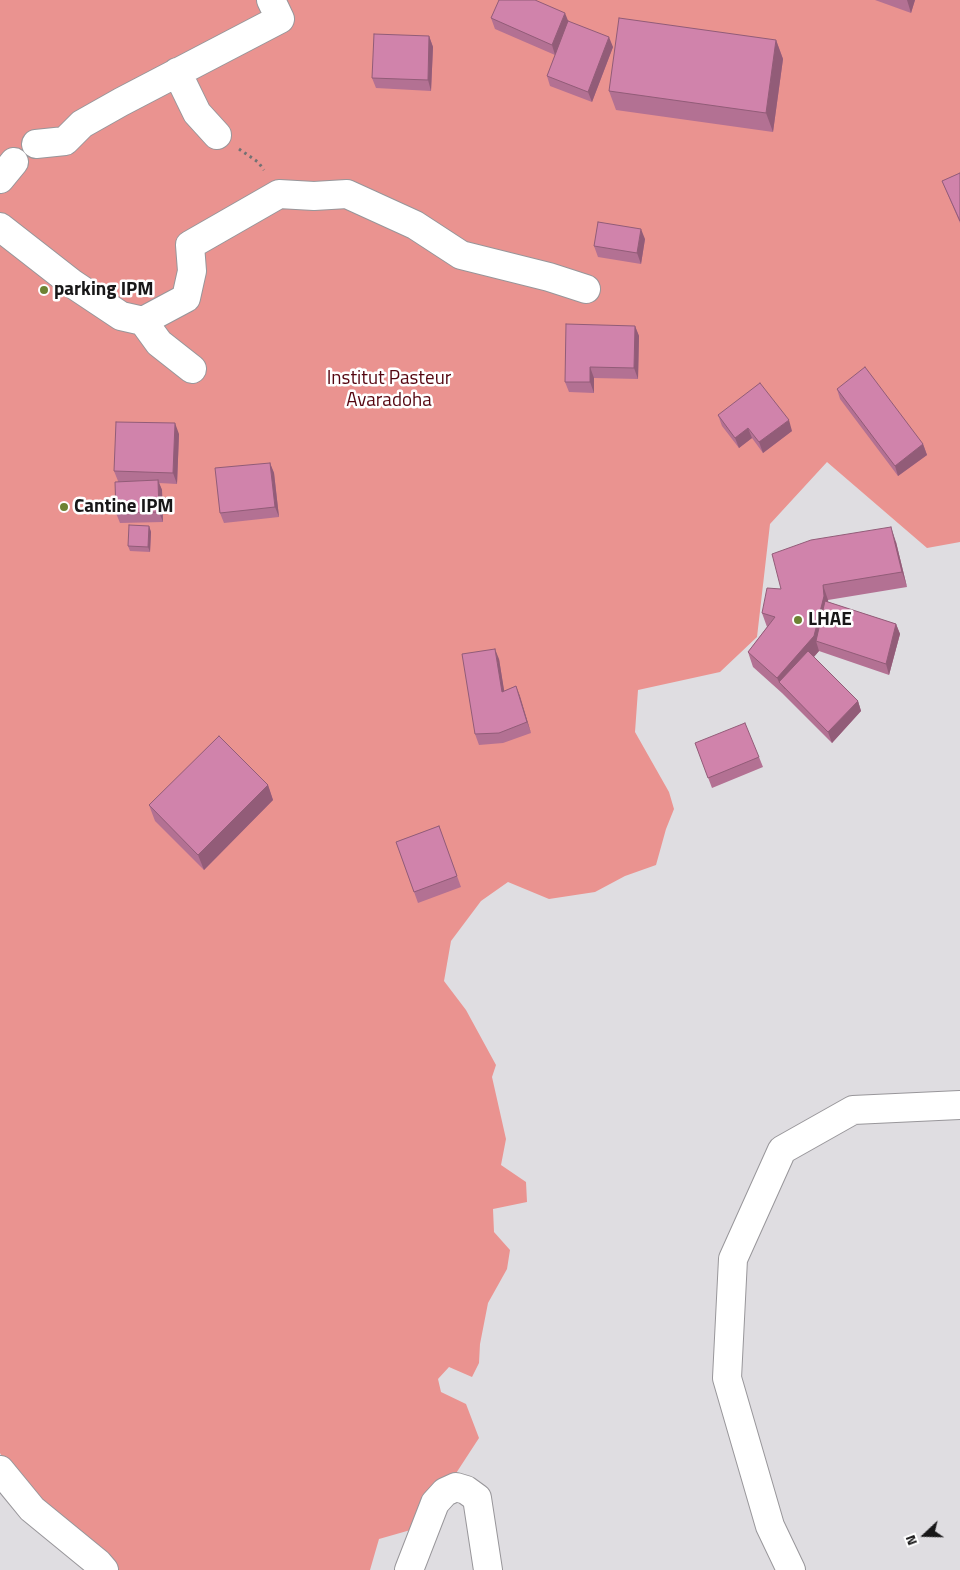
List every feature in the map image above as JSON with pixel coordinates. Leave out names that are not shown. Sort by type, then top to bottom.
[{"type":"street","points":[[36,144],[65,140],[82,124],[280,19],[271,0]]},
{"type":"street","points":[[177,72],[197,113],[217,135]]},
{"type":"street","points":[[0,221],[0,228],[73,284],[121,316],[143,321],[186,298],[192,271],[190,245],[279,194],[314,196],[347,194],[415,225],[461,255],[549,277],[586,289]]},
{"type":"street","points":[[143,321],[159,343],[192,369]]},
{"type":"street","points":[[791,1570],[770,1526],[727,1378],[733,1259],[782,1150],[853,1110],[960,1105]]},
{"type":"street","points":[[0,1470],[32,1509],[104,1570]]},
{"type":"street","points":[[410,1570],[436,1503],[445,1492],[456,1487],[466,1490],[477,1498],[488,1570]]},
{"type":"path","points":[[217,135],[258,162],[279,194]]},
{"type":"green space","name":"Institut Pasteur Avaradoha","points":[[0,0],[960,0],[960,542],[927,548],[827,462],[770,524],[757,637],[720,672],[638,690],[635,732],[669,792],[674,809],[656,865],[625,876],[595,892],[549,899],[508,882],[481,901],[451,941],[444,981],[466,1010],[496,1065],[492,1077],[506,1139],[501,1165],[526,1182],[527,1202],[493,1209],[494,1232],[510,1250],[507,1269],[488,1303],[480,1344],[479,1363],[472,1377],[449,1367],[438,1379],[441,1392],[466,1404],[479,1438],[421,1527],[379,1539],[370,1570],[97,1570],[0,1453]]},
{"type":"building","points":[[499,0],[535,0],[565,13],[552,45],[491,18]]},
{"type":"building","points":[[619,18],[776,40],[766,113],[609,91]]},
{"type":"building","points":[[568,21],[609,37],[588,92],[547,76]]},
{"type":"building","points":[[374,34],[429,36],[428,80],[372,78]]},
{"type":"building","points":[[960,173],[960,221],[942,181]]},
{"type":"building","points":[[598,222],[641,229],[637,253],[594,246]]},
{"type":"building","points":[[566,324],[635,326],[634,368],[590,367],[590,382],[565,382]]},
{"type":"building","points":[[865,367],[923,444],[895,466],[837,389]]},
{"type":"building","points":[[760,383],[789,420],[759,442],[748,428],[735,438],[718,415]]},
{"type":"building","points":[[116,422],[175,423],[173,473],[114,471]]},
{"type":"building","points":[[270,463],[275,507],[220,513],[215,468]]},
{"type":"building","points":[[158,480],[159,512],[116,513],[115,482]]},
{"type":"building","points":[[129,525],[149,526],[148,547],[128,546]]},
{"type":"building","points":[[891,527],[902,572],[823,585],[824,596],[814,636],[777,678],[748,652],[775,617],[762,613],[767,588],[781,589],[772,554],[811,540]]},
{"type":"building","points":[[825,601],[896,624],[886,664],[816,641]]},
{"type":"building","points":[[495,649],[502,692],[516,686],[527,722],[499,733],[475,734],[462,654]]},
{"type":"building","points":[[808,651],[858,701],[828,732],[779,682]]},
{"type":"building","points":[[745,723],[759,757],[708,778],[695,743]]},
{"type":"building","points":[[219,736],[268,785],[198,855],[149,805]]},
{"type":"building","points":[[439,826],[457,876],[414,892],[396,842]]},
{"type":"place","name":"parking IPM","points":[[44,290]]},
{"type":"place","name":"Cantine IPM","points":[[64,507]]},
{"type":"place","name":"LHAE","points":[[798,620]]}]
